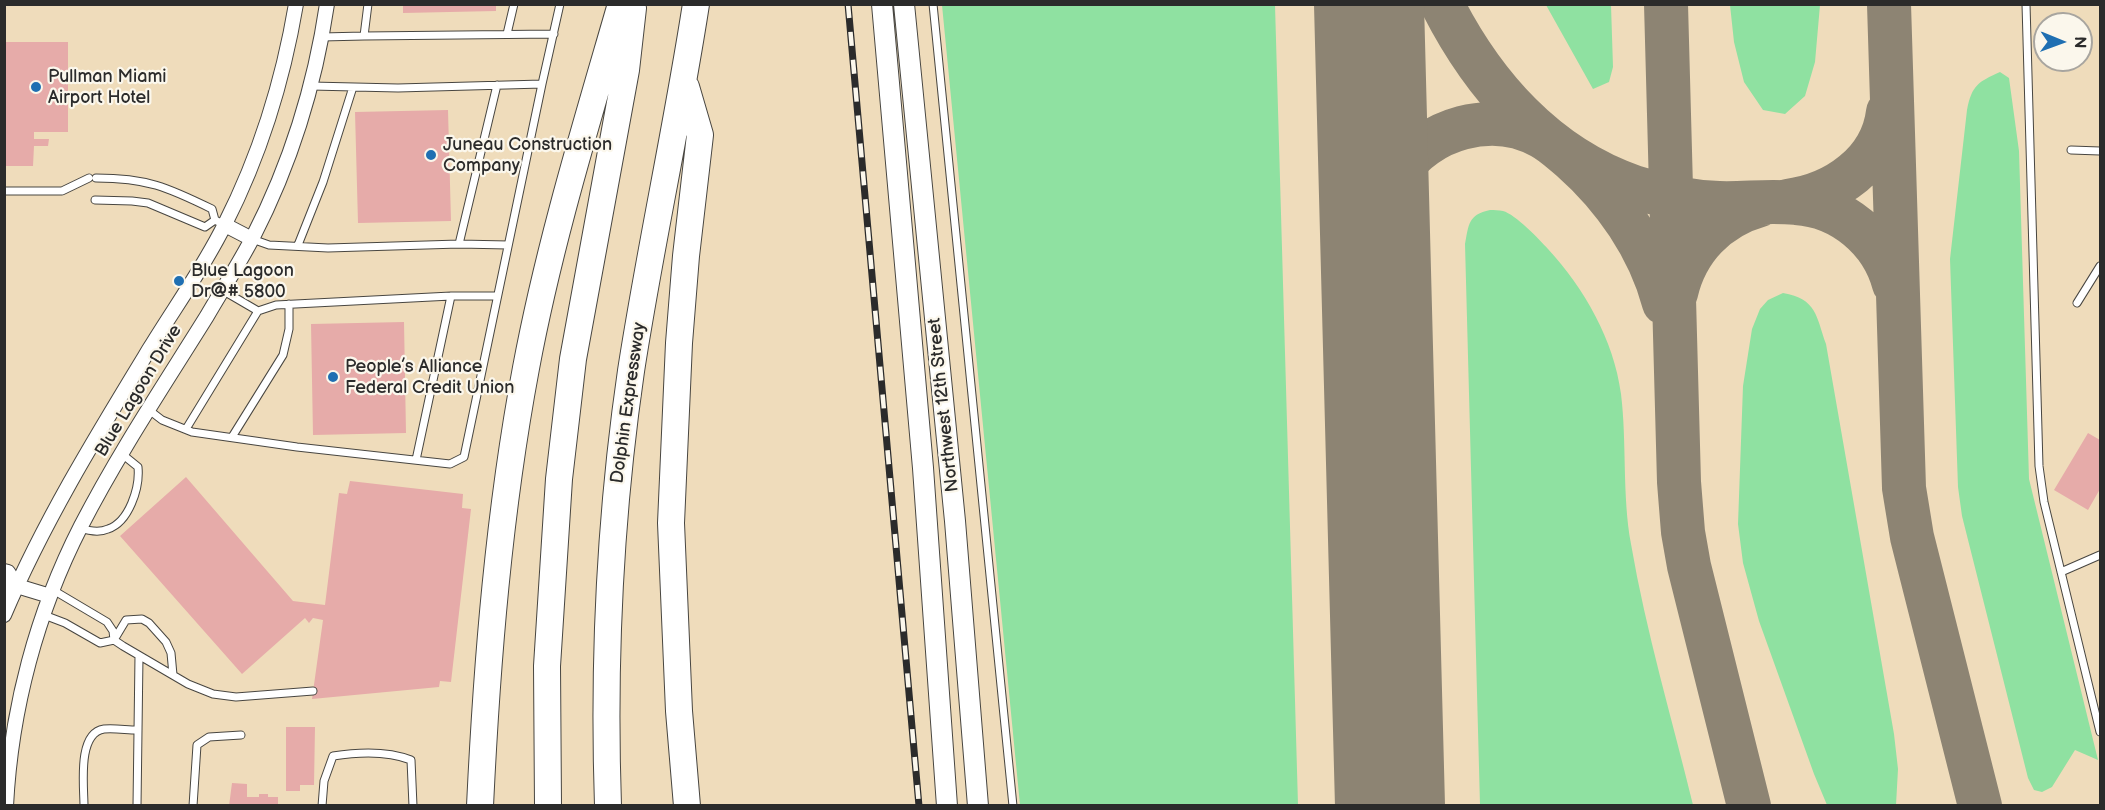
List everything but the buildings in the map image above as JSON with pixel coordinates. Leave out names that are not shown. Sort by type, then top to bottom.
[{"type":"highway","points":[[480,806],[483,738],[498,558],[522,390],[562,207],[621,4]]},
{"type":"highway","points":[[548,806],[547,666],[559,479],[577,336],[626,70],[634,4]]},
{"type":"highway","name":"Dolphin Expressway","points":[[608,806],[607,687],[610,589],[622,441],[644,294],[685,81],[696,4]]},
{"type":"highway","points":[[685,81],[700,135],[680,332],[672,512],[674,622],[682,762],[687,806]]},
{"type":"highway","points":[[682,762],[702,806]]},
{"type":"main road","name":"Northwest 12th Street","points":[[882,4],[924,468],[946,806]]},
{"type":"main road","name":"Northwest 12th Street","points":[[904,4],[943,384],[978,806]]},
{"type":"main road","points":[[965,806],[963,778],[971,725]]},
{"type":"street","name":"Blue Lagoon Drive","points":[[4,615],[11,588],[92,442],[220,222],[255,156],[283,69],[296,4]]},
{"type":"street","name":"Blue Lagoon Drive","points":[[6,806],[10,762],[20,704],[29,664],[52,593],[80,528],[252,239],[291,148],[311,86],[327,4]]},
{"type":"street","points":[[220,222],[252,239]]},
{"type":"street","points":[[4,571],[8,572],[11,588],[52,593]]},
{"type":"lane","points":[[364,36],[368,4]]},
{"type":"lane","points":[[507,34],[513,4]]},
{"type":"lane","points":[[149,410],[162,420],[192,432],[297,447],[450,464],[464,457],[560,4]]},
{"type":"lane","points":[[933,4],[1013,806]]},
{"type":"lane","points":[[2026,4],[2038,466],[2044,502],[2100,732]]},
{"type":"lane","points":[[322,37],[554,34]]},
{"type":"lane","points":[[311,86],[398,88],[543,84]]},
{"type":"lane","points":[[459,244],[497,85]]},
{"type":"lane","points":[[297,245],[323,182],[353,87]]},
{"type":"lane","points":[[2071,150],[2100,151]]},
{"type":"lane","points":[[4,191],[62,191],[93,178],[135,179],[164,186],[212,209],[220,222],[205,227],[148,203],[95,200]]},
{"type":"lane","points":[[252,239],[268,245],[328,248],[459,244],[508,245]]},
{"type":"lane","points":[[2077,303],[2100,266]]},
{"type":"lane","points":[[222,290],[258,310],[289,304],[497,296]]},
{"type":"lane","points":[[416,460],[451,296]]},
{"type":"lane","points":[[232,437],[283,355],[289,329],[289,304]]},
{"type":"lane","points":[[186,429],[258,310]]},
{"type":"lane","points":[[80,528],[91,531],[107,530],[116,525],[136,496],[138,467],[122,454]]},
{"type":"lane","points":[[2061,572],[2100,555]]},
{"type":"lane","points":[[52,593],[107,622],[113,631],[114,640]]},
{"type":"lane","points":[[44,615],[65,623],[100,643],[114,640],[205,692],[223,696],[255,696],[313,691]]},
{"type":"lane","points":[[114,640],[126,620],[142,619],[149,623],[166,642],[171,653],[173,675]]},
{"type":"lane","points":[[137,806],[139,656]]},
{"type":"lane","points":[[84,806],[85,758],[88,742],[95,733],[104,729],[137,730]]},
{"type":"lane","points":[[193,806],[197,745],[209,737],[241,735]]},
{"type":"lane","points":[[322,806],[324,781],[333,756],[353,753],[401,756],[411,760],[413,806]]},
{"type":"green space","points":[[942,5],[1275,5],[1298,805],[1020,805]]},
{"type":"green space","points":[[1546,5],[1611,5],[1613,67],[1609,82],[1593,89]]},
{"type":"green space","points":[[1730,5],[1820,5],[1815,62],[1805,96],[1785,114],[1763,110],[1744,82],[1734,42]]},
{"type":"green space","points":[[2000,72],[2009,78],[2019,151],[2029,479],[2098,760],[2075,750],[2052,787],[2042,792],[2034,790],[2028,778],[1962,516],[1958,487],[1950,259],[1969,102],[1977,85]]},
{"type":"green space","points":[[1490,210],[1503,211],[1514,217],[1561,264],[1585,298],[1612,354],[1621,394],[1626,507],[1631,544],[1652,643],[1693,805],[1480,805],[1465,244],[1473,218]]},
{"type":"green space","points":[[1783,293],[1809,304],[1817,317],[1826,344],[1894,734],[1898,769],[1896,805],[1827,805],[1759,621],[1743,563],[1738,524],[1743,386],[1752,329],[1760,309],[1768,300]]},
{"type":"taxiway","points":[[1442,4],[1458,34],[1498,90],[1520,115],[1573,157],[1602,174],[1634,187],[1676,198],[1719,203],[1786,202],[1813,205],[1829,211],[1844,218],[1870,239],[1880,253],[1894,284]]},
{"type":"taxiway","points":[[1666,4],[1679,482],[1683,532],[1689,566],[1749,806]]},
{"type":"taxiway","points":[[1889,4],[1904,488],[1912,537],[1980,806]]},
{"type":"taxiway","points":[[1787,201],[1822,192],[1853,173],[1876,147],[1884,130],[1888,112]]},
{"type":"taxiway","points":[[1375,244],[1388,190],[1410,158],[1425,145],[1462,128],[1482,124],[1503,124],[1523,129],[1546,139],[1571,159],[1602,190],[1628,224],[1639,243],[1649,262],[1664,303]]},
{"type":"taxiway","points":[[1676,293],[1687,262],[1706,237],[1730,218],[1760,205]]},
{"type":"taxiway","points":[[1386,636],[1400,806]]},
{"type":"runway","points":[[1369,4],[1390,806]]},
{"type":"railway","points":[[848,4],[919,806]]},
{"type":"place","name":"Pullman Miami Airport Hotel","points":[[36,87]]},
{"type":"place","name":"Juneau Construction Company","points":[[431,155]]},
{"type":"place","name":"Blue Lagoon Dr@# 5800","points":[[179,281]]},
{"type":"place","name":"People’s Alliance Federal Credit Union","points":[[333,377]]}]
